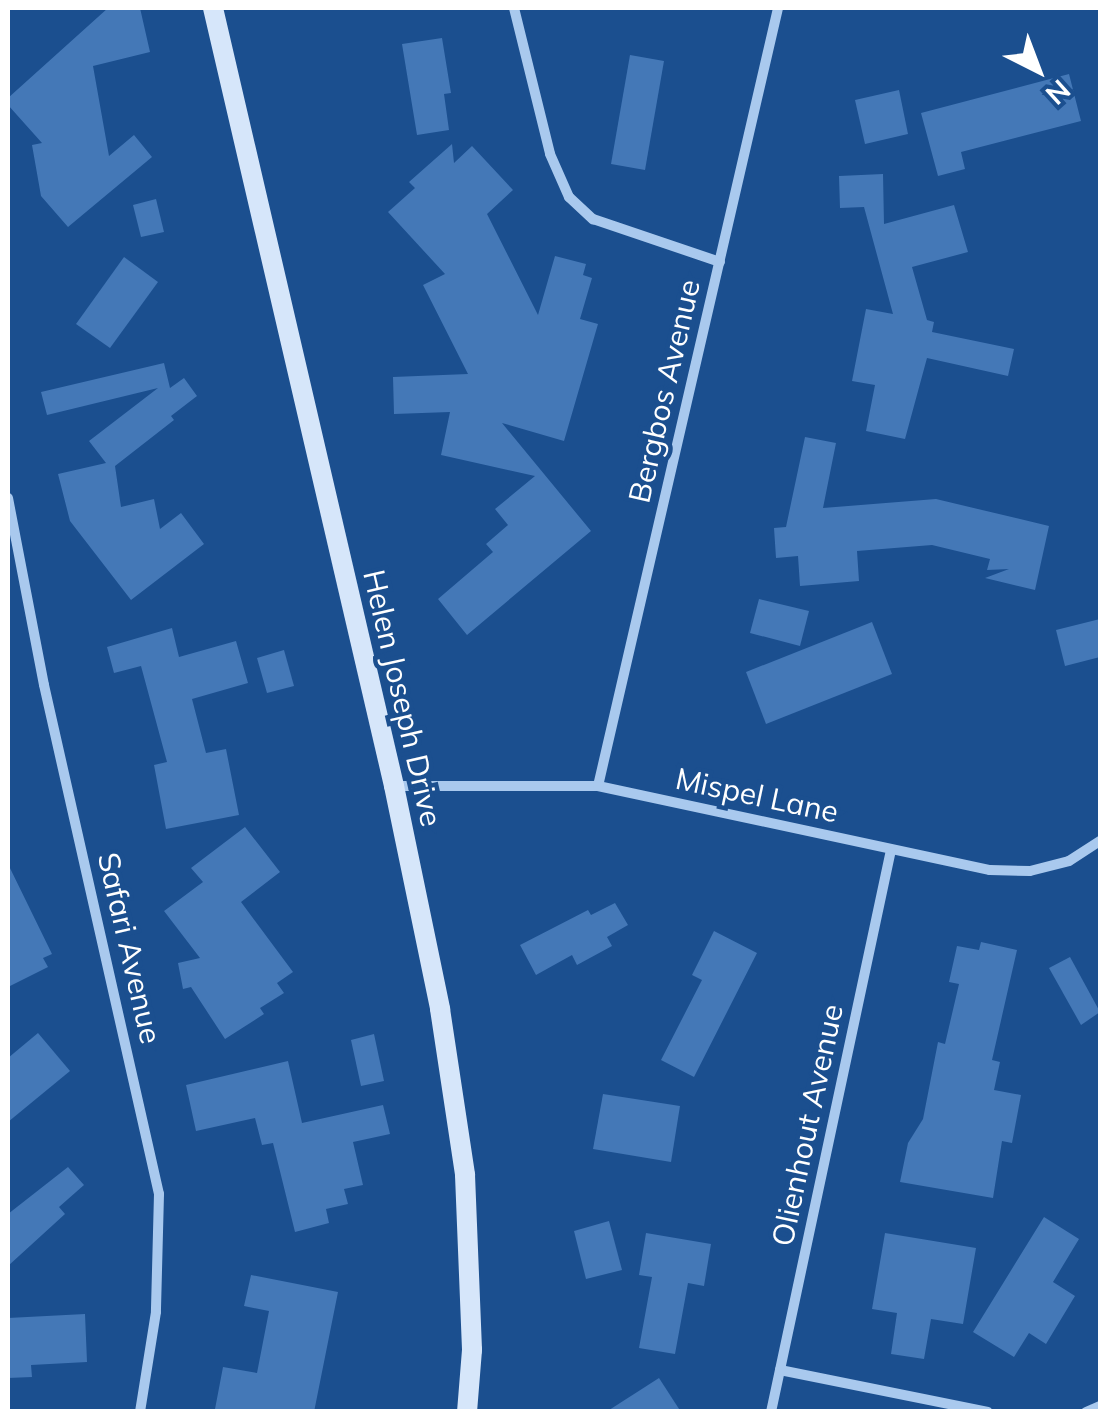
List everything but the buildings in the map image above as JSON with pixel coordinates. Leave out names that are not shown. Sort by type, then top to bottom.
[{"type":"street","name":"Helen Joseph Drive","points":[[213,8],[394,786],[440,1010],[465,1175],[472,1350],[467,1412]]},
{"type":"street","points":[[514,8],[550,154],[570,197],[593,219],[720,262]]},
{"type":"street","name":"Bergbos Avenue","points":[[598,786],[778,8]]},
{"type":"street","name":"Safari Avenue","points":[[8,498],[44,685],[159,1194],[156,1312],[140,1412]]},
{"type":"street","name":"Mispel Lane","points":[[394,786],[598,786],[990,870],[1030,871],[1069,860],[1100,841]]},
{"type":"street","name":"Olienhout Avenue","points":[[771,1412],[891,850]]},
{"type":"street","points":[[780,1370],[988,1412]]},
{"type":"street","points":[[1086,1412],[1100,1406]]}]
